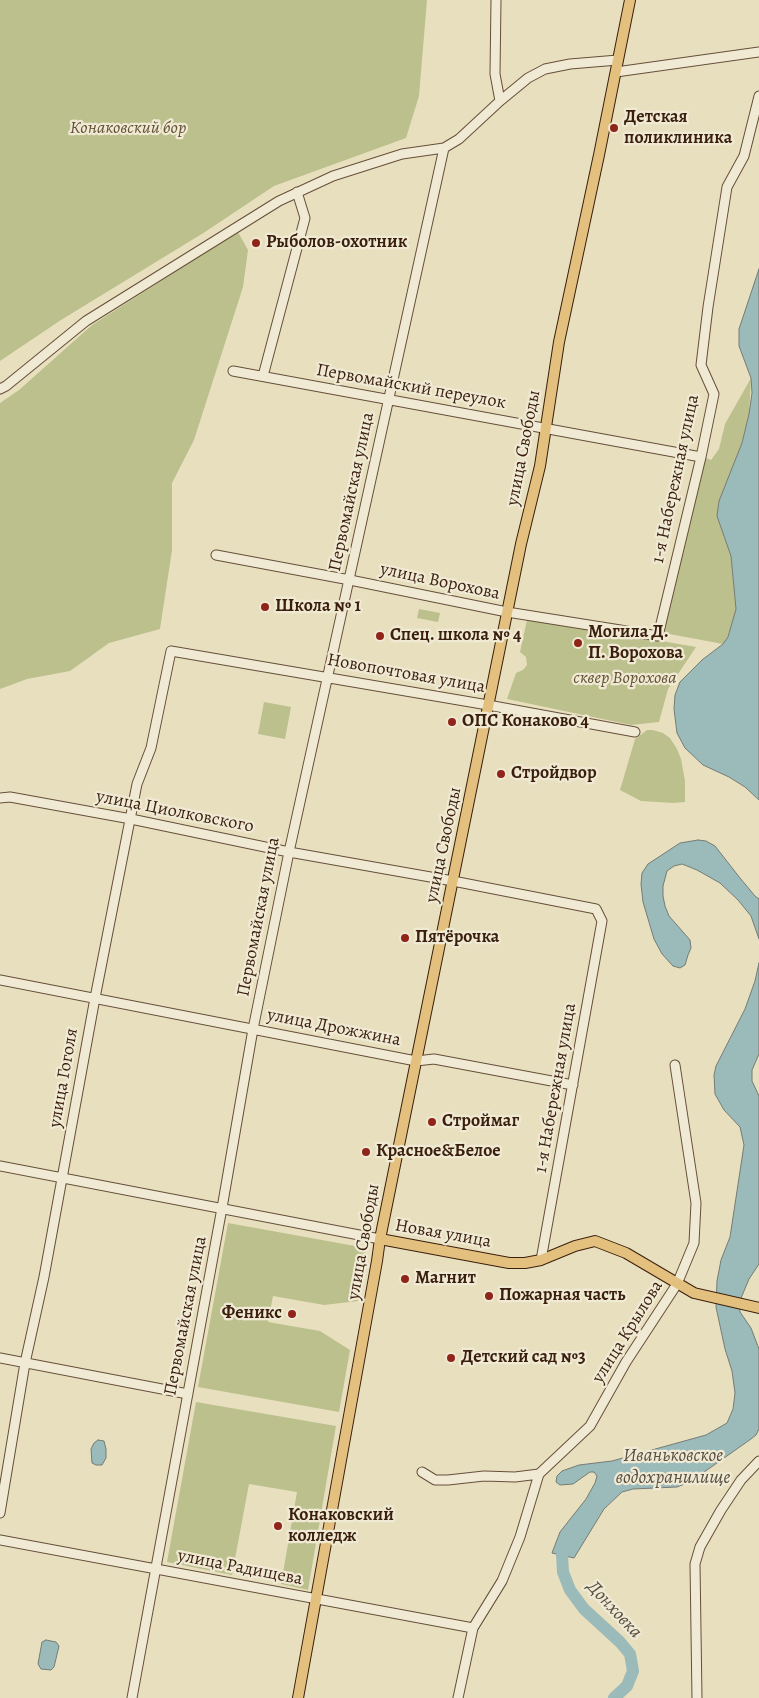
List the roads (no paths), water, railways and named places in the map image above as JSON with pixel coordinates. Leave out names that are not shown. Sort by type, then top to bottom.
[{"type":"main road","name":"улица Свободы","points":[[298,1698],[380,1239],[521,544],[540,466],[558,342],[599,155],[630,0]]},
{"type":"main road","name":"Новая улица","points":[[380,1239],[509,1263],[525,1263],[540,1260],[575,1246],[595,1241],[626,1253],[694,1293],[759,1308]]},
{"type":"street","points":[[496,0],[495,74],[500,101]]},
{"type":"street","points":[[616,72],[759,52]]},
{"type":"street","points":[[0,389],[86,321],[279,201],[333,176],[402,154],[444,148],[459,139],[528,78],[545,70],[570,64],[618,60]]},
{"type":"street","name":"1-я Набережная улица","points":[[658,636],[701,457],[714,394],[701,365],[727,187],[744,156],[759,96]]},
{"type":"street","name":"Первомайская улица","points":[[132,1698],[253,1029],[288,852],[350,580],[444,148]]},
{"type":"street","points":[[263,376],[305,218],[297,192]]},
{"type":"street","name":"Первомайский переулок","points":[[233,371],[701,457]]},
{"type":"street","name":"улица Ворохова","points":[[216,555],[507,612],[658,636]]},
{"type":"street","name":"Новопочтовая улица","points":[[171,651],[635,732]]},
{"type":"street","name":"улица Гоголя","points":[[0,1513],[25,1363],[44,1277],[130,819],[137,784],[151,748],[171,651]]},
{"type":"street","name":"улица Циолковского","points":[[0,798],[10,797],[130,819],[288,852],[453,881],[596,909],[602,921]]},
{"type":"street","name":"1-я Набережная улица","points":[[540,1260],[602,921]]},
{"type":"street","name":"улица Дрожжина","points":[[0,980],[416,1061],[434,1059],[573,1085]]},
{"type":"street","name":"улица Крылова","points":[[539,1474],[590,1426],[626,1362],[677,1284],[694,1242],[696,1203],[675,1065]]},
{"type":"street","name":"Новая улица","points":[[0,1166],[380,1239]]},
{"type":"street","points":[[0,1358],[188,1394]]},
{"type":"street","points":[[697,1698],[695,1564],[700,1547],[721,1510],[741,1480],[759,1461]]},
{"type":"street","points":[[422,1472],[435,1480],[484,1476],[515,1477],[539,1474],[520,1537],[502,1582],[473,1628],[458,1698]]},
{"type":"street","name":"улица Радищева","points":[[0,1540],[473,1628]]},
{"type":"water","points":[[759,269],[759,800],[745,787],[729,777],[703,765],[685,748],[677,733],[674,709],[675,695],[680,682],[702,660],[723,644],[728,637],[736,609],[731,556],[717,516],[719,501],[742,443],[749,414],[752,393],[751,378],[739,346],[739,329]]},
{"type":"water","points":[[698,840],[706,841],[715,846],[759,899],[759,939],[751,916],[720,883],[682,864],[674,866],[667,871],[663,886],[663,896],[669,916],[690,940],[691,948],[685,965],[680,968],[673,966],[662,954],[654,939],[643,902],[642,873],[648,864],[680,843]]},
{"type":"water","name":"Иваньковское водохранилище","points":[[759,963],[759,1054],[752,1070],[752,1081],[759,1096],[759,1264],[749,1279],[739,1303],[740,1312],[751,1328],[759,1349],[759,1429],[751,1439],[690,1482],[677,1487],[633,1489],[622,1492],[604,1509],[574,1558],[552,1553],[560,1532],[586,1499],[597,1476],[594,1472],[590,1472],[573,1484],[560,1485],[556,1482],[557,1476],[562,1471],[579,1465],[612,1461],[706,1435],[727,1423],[733,1409],[735,1393],[732,1371],[716,1307],[717,1281],[721,1260],[730,1237],[744,1145],[740,1127],[724,1110],[715,1094],[714,1075],[716,1066],[745,1009]]},
{"type":"water","points":[[98,1440],[104,1441],[106,1449],[106,1458],[102,1465],[92,1463],[91,1449]]},
{"type":"water","points":[[46,1640],[56,1642],[59,1646],[54,1667],[51,1670],[41,1669],[38,1664],[42,1642]]},
{"type":"waterway","name":"Донховка","points":[[570,1540],[562,1555],[563,1572],[570,1590],[584,1609],[620,1642],[630,1654],[633,1671],[627,1686],[614,1698]]},
{"type":"place","name":"Детская поликлиника","points":[[614,128]]},
{"type":"place","name":"Рыболов-охотник","points":[[256,243]]},
{"type":"place","name":"Школа № 1","points":[[265,607]]},
{"type":"place","name":"Спец. школа № 4","points":[[380,636]]},
{"type":"place","name":"Могила Д. П. Ворохова","points":[[578,643]]},
{"type":"place","name":"ОПС Конаково 4","points":[[452,722]]},
{"type":"place","name":"Стройдвор","points":[[501,774]]},
{"type":"place","name":"Пятёрочка","points":[[405,938]]},
{"type":"place","name":"Строймаг","points":[[432,1122]]},
{"type":"place","name":"Красное&Белое","points":[[366,1152]]},
{"type":"place","name":"Магнит","points":[[405,1279]]},
{"type":"place","name":"Пожарная часть","points":[[489,1296]]},
{"type":"place","name":"Феникс","points":[[292,1314]]},
{"type":"place","name":"Детский сад №3","points":[[451,1358]]},
{"type":"place","name":"Конаковский колледж","points":[[278,1526]]},
{"type":"park label","name":"Конаковский бор","points":[[128,129]]},
{"type":"park label","name":"сквер Ворохова","points":[[625,679]]}]
